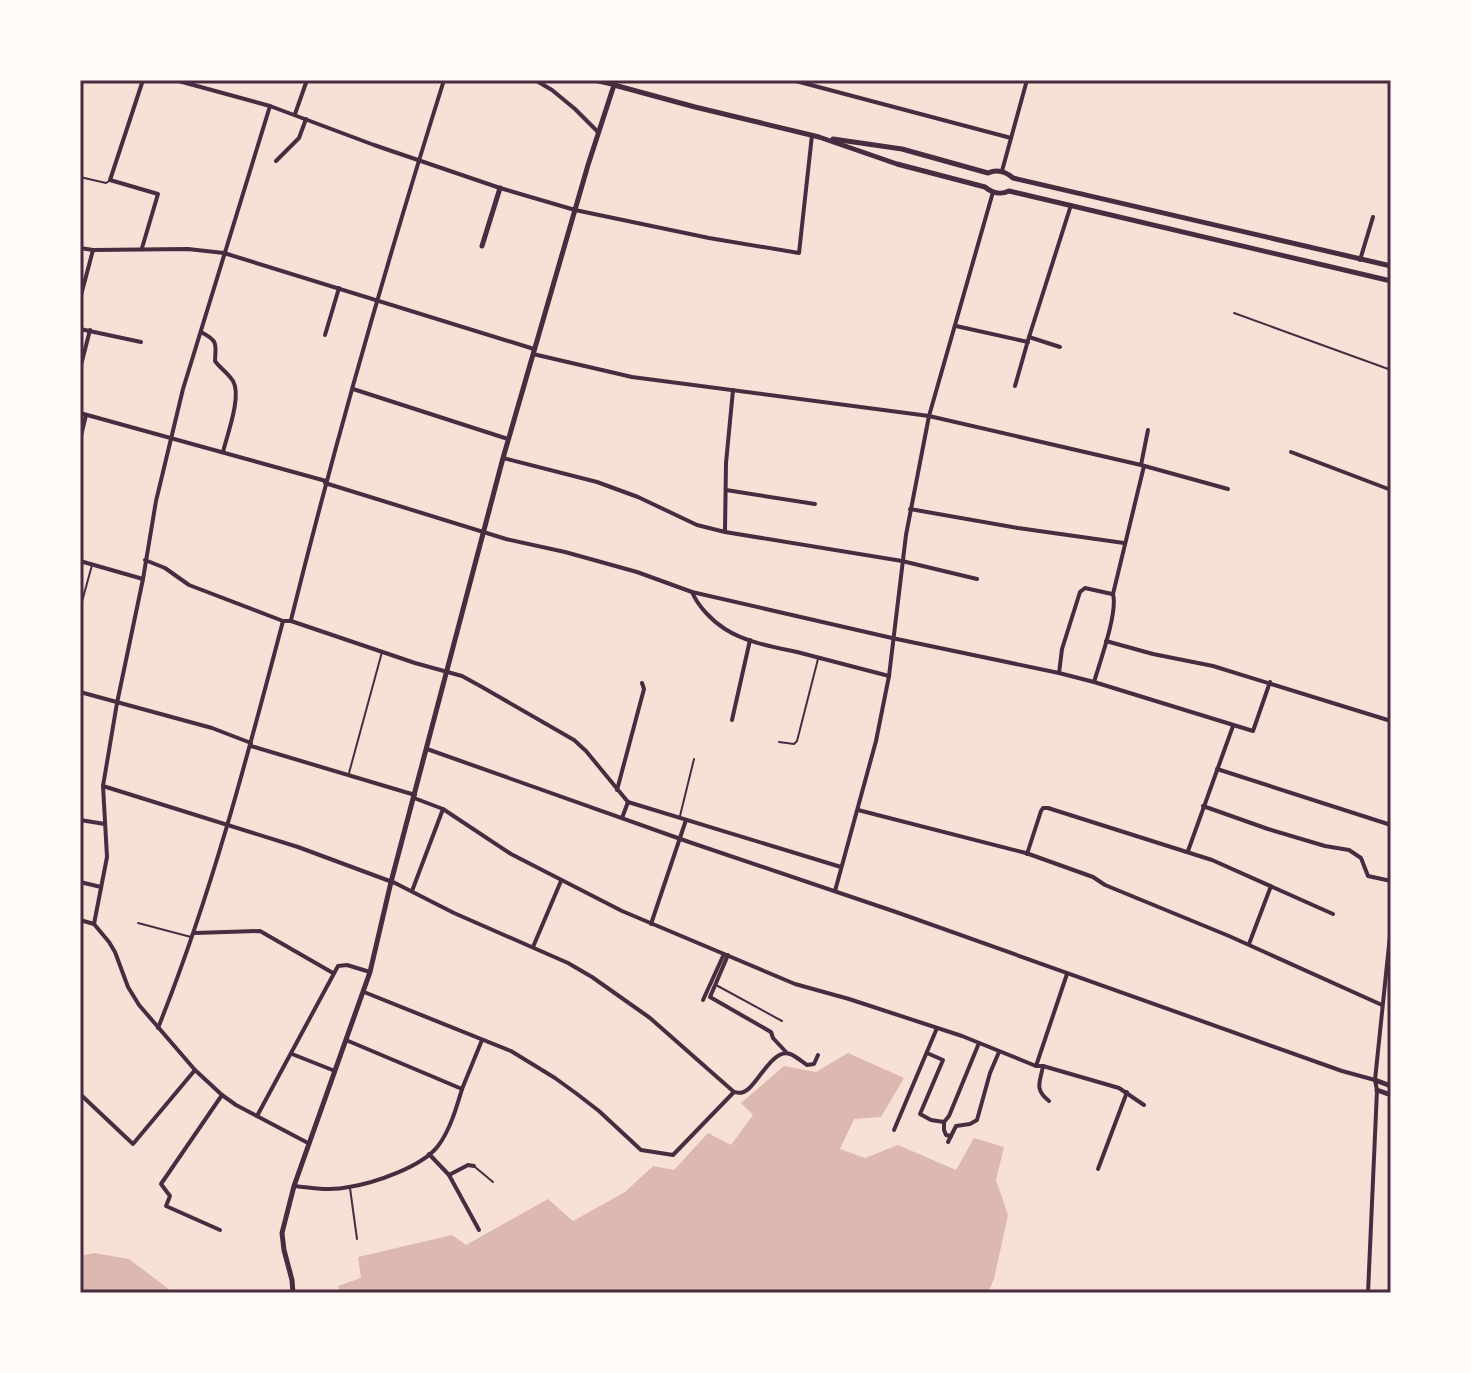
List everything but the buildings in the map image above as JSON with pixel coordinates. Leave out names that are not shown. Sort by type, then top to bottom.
[{"type":"street","points":[[142,248],[158,194],[110,180],[143,80]]},
{"type":"street","points":[[175,80],[295,114],[374,145],[575,210],[799,253],[816,136]]},
{"type":"street","points":[[295,114],[307,80]]},
{"type":"street","points":[[291,621],[326,482],[444,80]]},
{"type":"street","points":[[535,80],[552,90],[598,132]]},
{"type":"street","points":[[592,80],[615,82],[695,107],[816,136],[902,149],[988,173],[1002,171],[1013,178],[1391,266]]},
{"type":"street","points":[[792,80],[1011,138]]},
{"type":"street","points":[[1002,171],[1027,80]]},
{"type":"street","points":[[293,1293],[282,1233],[294,1186],[370,972],[508,439],[615,82]]},
{"type":"street","points":[[94,924],[107,853],[103,786],[156,501],[183,389],[270,106]]},
{"type":"street","points":[[276,161],[299,138],[306,119]]},
{"type":"street","points":[[816,136],[993,192],[1009,191],[1391,281]]},
{"type":"street","points":[[985,187],[988,173]]},
{"type":"street","points":[[1009,191],[1013,178]]},
{"type":"street","points":[[482,246],[500,188]]},
{"type":"street","points":[[835,891],[876,741],[889,676],[910,509],[929,416],[993,192]]},
{"type":"street","points":[[1015,386],[1071,205]]},
{"type":"street","points":[[1360,260],[1373,217]]},
{"type":"street","points":[[1202,236],[1205,224]]},
{"type":"street","points":[[80,248],[188,249],[224,253],[534,352],[632,377],[929,416],[1142,465],[1228,489]]},
{"type":"street","points":[[80,299],[93,250]]},
{"type":"street","points":[[325,335],[339,288]]},
{"type":"street","points":[[956,326],[1060,347]]},
{"type":"street","points":[[80,329],[141,342]]},
{"type":"street","points":[[80,369],[90,330]]},
{"type":"street","points":[[201,332],[214,341],[215,361],[232,379],[237,390],[223,452]]},
{"type":"street","points":[[353,389],[508,439]]},
{"type":"street","points":[[725,532],[726,463],[733,390]]},
{"type":"street","points":[[80,413],[326,482],[483,532],[637,572],[692,592],[1059,673],[1253,731],[1270,682]]},
{"type":"street","points":[[80,440],[86,415]]},
{"type":"street","points":[[1094,682],[1115,601],[1113,594],[1148,430]]},
{"type":"street","points":[[1291,452],[1391,490]]},
{"type":"street","points":[[503,458],[597,482],[638,497],[697,525],[902,561],[977,579]]},
{"type":"street","points":[[726,490],[815,504]]},
{"type":"street","points":[[910,509],[1124,543]]},
{"type":"street","points":[[145,560],[165,568],[189,585],[283,621],[462,676],[574,740],[628,802],[841,867]]},
{"type":"street","points":[[80,561],[143,579]]},
{"type":"street","points":[[1059,673],[1062,649],[1080,592],[1085,588],[1113,594]]},
{"type":"street","points":[[692,592],[696,603],[716,623],[732,633],[889,676]]},
{"type":"street","points":[[158,1028],[193,935],[228,825],[283,621]]},
{"type":"street","points":[[732,720],[750,640]]},
{"type":"street","points":[[1106,641],[1213,666],[1391,721]]},
{"type":"street","points":[[617,790],[644,689],[642,683]]},
{"type":"street","points":[[80,692],[212,728],[251,745],[414,796],[443,809],[511,854],[651,924],[795,984],[937,1028],[1036,1066],[1127,1092],[1144,1105]]},
{"type":"street","points":[[1188,851],[1233,726]]},
{"type":"street","points":[[427,749],[1391,1086]]},
{"type":"street","points":[[1217,769],[1391,825]]},
{"type":"street","points":[[103,786],[298,847],[391,882],[533,947],[592,977],[650,1018],[734,1092],[749,1089],[774,1059],[787,1053]]},
{"type":"street","points":[[622,818],[628,802]]},
{"type":"street","points":[[1203,806],[1268,829],[1349,850],[1361,858],[1368,876],[1391,881]]},
{"type":"street","points":[[1027,854],[1043,808],[1188,851],[1234,868],[1333,914]]},
{"type":"street","points":[[412,891],[443,809]]},
{"type":"street","points":[[858,810],[1027,854],[1093,877],[1105,885],[1163,907],[1382,1005]]},
{"type":"street","points":[[80,820],[105,824]]},
{"type":"street","points":[[651,924],[686,820]]},
{"type":"street","points":[[533,947],[561,881]]},
{"type":"street","points":[[80,882],[102,887]]},
{"type":"street","points":[[1249,945],[1271,886]]},
{"type":"street","points":[[80,920],[94,924],[115,952],[139,1005],[195,1070],[222,1095],[308,1143]]},
{"type":"street","points":[[1368,1293],[1375,1080],[1391,926]]},
{"type":"street","points":[[193,935],[260,931],[334,973]]},
{"type":"street","points":[[726,954],[710,997],[771,1032],[787,1053],[807,1065],[814,1064],[818,1055]]},
{"type":"street","points":[[703,1000],[726,954]]},
{"type":"street","points":[[257,1116],[338,966],[370,972]]},
{"type":"street","points":[[1036,1066],[1067,973]]},
{"type":"street","points":[[364,992],[511,1051],[555,1078],[599,1111],[641,1150],[673,1155],[734,1092]]},
{"type":"street","points":[[894,1130],[937,1028]]},
{"type":"street","points":[[294,1186],[327,1189],[350,1187],[383,1178],[435,1150],[449,1127],[483,1039]]},
{"type":"street","points":[[346,1040],[462,1089]]},
{"type":"street","points":[[951,1136],[946,1135],[944,1122],[979,1043]]},
{"type":"street","points":[[948,1142],[956,1126],[977,1120],[999,1052]]},
{"type":"street","points":[[292,1053],[335,1071]]},
{"type":"street","points":[[927,1053],[943,1060],[918,1116],[944,1122]]},
{"type":"street","points":[[1043,1066],[1038,1088],[1049,1101]]},
{"type":"street","points":[[80,1094],[133,1144],[195,1070]]},
{"type":"street","points":[[1377,1090],[1391,1095]]},
{"type":"street","points":[[1098,1169],[1127,1092]]},
{"type":"street","points":[[220,1230],[166,1206],[170,1196],[161,1184],[222,1095]]},
{"type":"street","points":[[429,1154],[449,1175],[479,1230]]},
{"type":"street","points":[[449,1175],[468,1165],[474,1166]]},
{"type":"lane","points":[[80,177],[106,183],[110,180]]},
{"type":"lane","points":[[1234,313],[1391,370]]},
{"type":"lane","points":[[80,609],[92,565]]},
{"type":"lane","points":[[348,776],[383,651]]},
{"type":"lane","points":[[779,742],[794,744],[797,741],[819,658]]},
{"type":"lane","points":[[679,819],[694,759]]},
{"type":"lane","points":[[138,923],[193,935]]},
{"type":"lane","points":[[715,984],[782,1021]]},
{"type":"lane","points":[[474,1166],[493,1182]]},
{"type":"lane","points":[[350,1187],[357,1239]]},
{"type":"shaded area","points":[[848,1053],[904,1078],[881,1117],[854,1119],[840,1149],[865,1158],[898,1145],[956,1170],[974,1138],[1004,1147],[996,1180],[1008,1215],[988,1293],[340,1293],[338,1286],[361,1278],[358,1257],[452,1235],[466,1245],[548,1199],[573,1221],[625,1192],[653,1166],[674,1170],[708,1133],[731,1145],[753,1115],[741,1103],[784,1066],[816,1072]]},
{"type":"shaded area","points":[[94,1253],[129,1259],[174,1293],[80,1293],[80,1256]]}]
